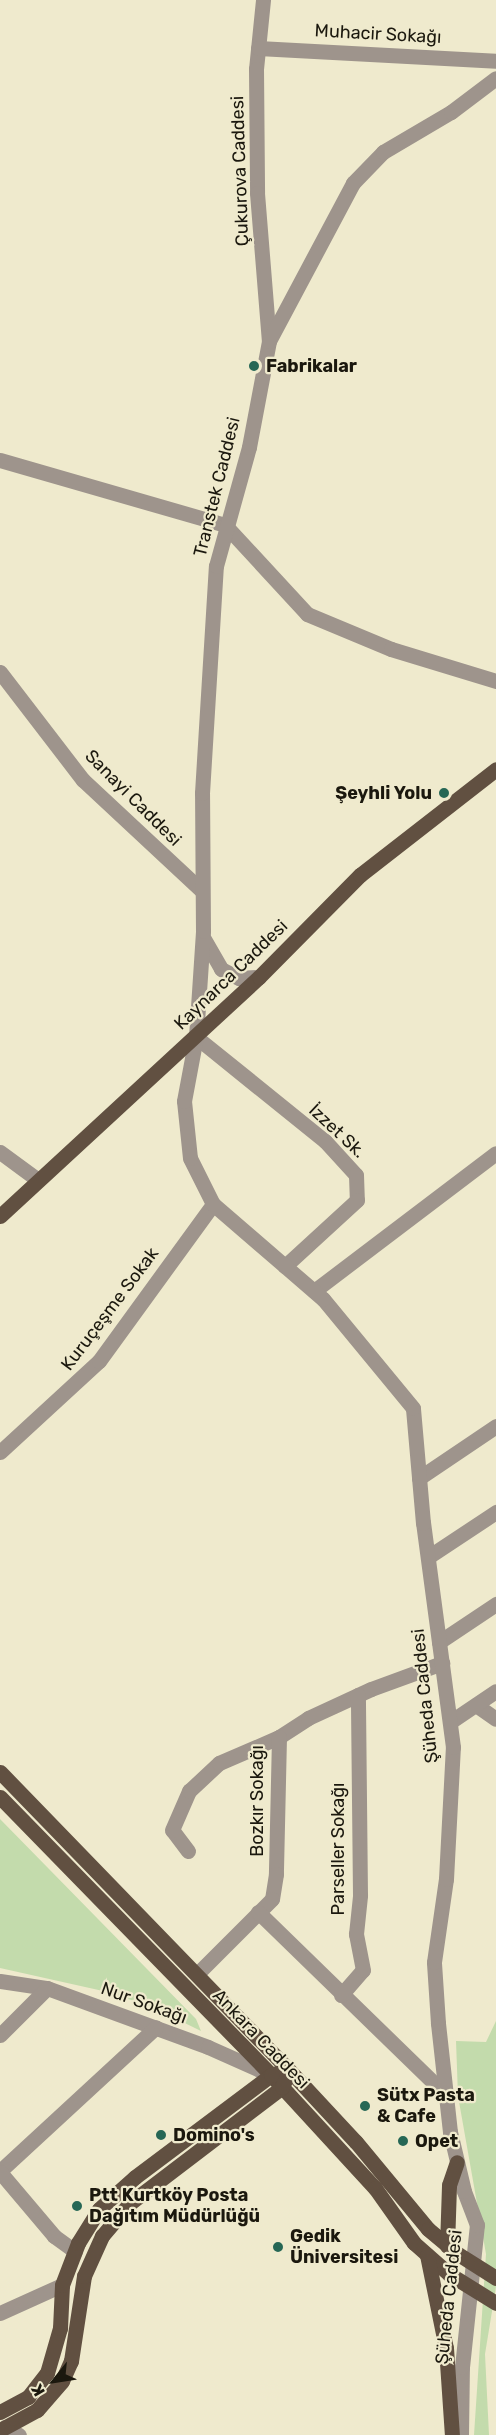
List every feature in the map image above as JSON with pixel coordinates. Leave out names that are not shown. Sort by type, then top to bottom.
[{"type":"main road","name":"Kaynarca Caddesi","points":[[0,1216],[196,1037],[360,875],[496,769]]},
{"type":"main road","name":"Ankara Caddesi","points":[[0,1772],[198,1973],[289,2070],[356,2142],[428,2229],[452,2250],[496,2278]]},
{"type":"main road","name":"Ankara Caddesi","points":[[0,1797],[271,2075],[375,2188],[427,2255],[449,2274],[496,2303]]},
{"type":"main road","points":[[0,2412],[28,2397],[47,2373],[60,2328],[62,2285],[90,2221],[112,2196],[271,2075],[289,2070]]},
{"type":"main road","points":[[8,2431],[37,2410],[62,2381],[71,2361],[84,2276],[102,2236],[130,2203],[282,2087],[289,2070]]},
{"type":"main road","points":[[452,2250],[449,2185],[457,2162]]},
{"type":"main road","points":[[427,2255],[446,2348],[452,2435]]},
{"type":"street","name":"Çukurova Caddesi","points":[[263,0],[258,48],[257,194],[269,340]]},
{"type":"street","name":"Muhacir Sokağı","points":[[258,48],[496,61]]},
{"type":"street","name":"Transtek Caddesi","points":[[196,1037],[203,931],[201,890],[206,674],[216,566],[225,525],[249,447],[269,340],[353,183],[383,152],[451,112],[496,78]]},
{"type":"street","points":[[0,460],[225,525],[307,614],[392,649],[496,681]]},
{"type":"street","name":"Sanayi Caddesi","points":[[0,672],[83,780],[201,890]]},
{"type":"street","points":[[203,931],[210,953],[221,969],[239,978],[259,977]]},
{"type":"street","name":"Şüheda Caddesi","points":[[196,1037],[184,1101],[186,1125],[195,1173],[213,1204],[314,1292],[364,1345],[413,1408],[428,1557],[453,1747],[446,1879],[434,1962],[446,2095],[457,2162],[477,2235],[462,2367],[461,2435]]},
{"type":"street","name":"İzzet Sk.","points":[[196,1037],[325,1142],[356,1175],[357,1200],[285,1266]]},
{"type":"street","points":[[0,1152],[38,1180]]},
{"type":"street","points":[[314,1292],[496,1153]]},
{"type":"street","name":"Kuruçeşme Sokak","points":[[0,1452],[99,1361],[213,1204]]},
{"type":"street","points":[[419,1478],[496,1426]]},
{"type":"street","points":[[428,1557],[496,1512]]},
{"type":"street","points":[[440,1642],[496,1604]]},
{"type":"street","points":[[279,1737],[358,1695],[442,1662]]},
{"type":"street","points":[[450,1722],[496,1691]]},
{"type":"street","name":"Parseller Sokağı","points":[[341,1995],[363,1970],[356,1934],[360,1895],[358,1695]]},
{"type":"street","points":[[476,1705],[496,1719]]},
{"type":"street","name":"Bozkır Sokağı","points":[[188,1851],[172,1830],[177,1812],[189,1791],[219,1763],[279,1737],[276,1874],[272,1899],[198,1973]]},
{"type":"street","points":[[258,1912],[446,2095]]},
{"type":"street","name":"Nur Sokağı","points":[[0,1981],[47,1988],[208,2047],[271,2075]]},
{"type":"street","points":[[0,2035],[47,1988]]},
{"type":"street","points":[[75,2252],[54,2236],[0,2172],[156,2027]]},
{"type":"street","points":[[208,2047],[221,2042],[222,2027]]},
{"type":"street","points":[[0,2313],[62,2285]]},
{"type":"green space","points":[[0,1819],[196,2019],[201,2031],[150,2006],[103,1991],[0,1968]]},
{"type":"green space","points":[[496,2021],[496,2287],[485,2354],[489,2435],[474,2435],[486,2254],[458,2096],[456,2041],[486,2042]]},
{"type":"place","name":"Fabrikalar","points":[[254,366]]},
{"type":"place","name":"Şeyhli Yolu","points":[[444,793]]},
{"type":"place","name":"Sütx Pasta & Cafe","points":[[365,2106]]},
{"type":"place","name":"Domino's","points":[[161,2135]]},
{"type":"place","name":"Opet","points":[[403,2141]]},
{"type":"place","name":"Ptt Kurtköy Posta Dağıtım Müdürlüğü","points":[[77,2206]]},
{"type":"place","name":"Gedik Üniversitesi","points":[[278,2247]]}]
